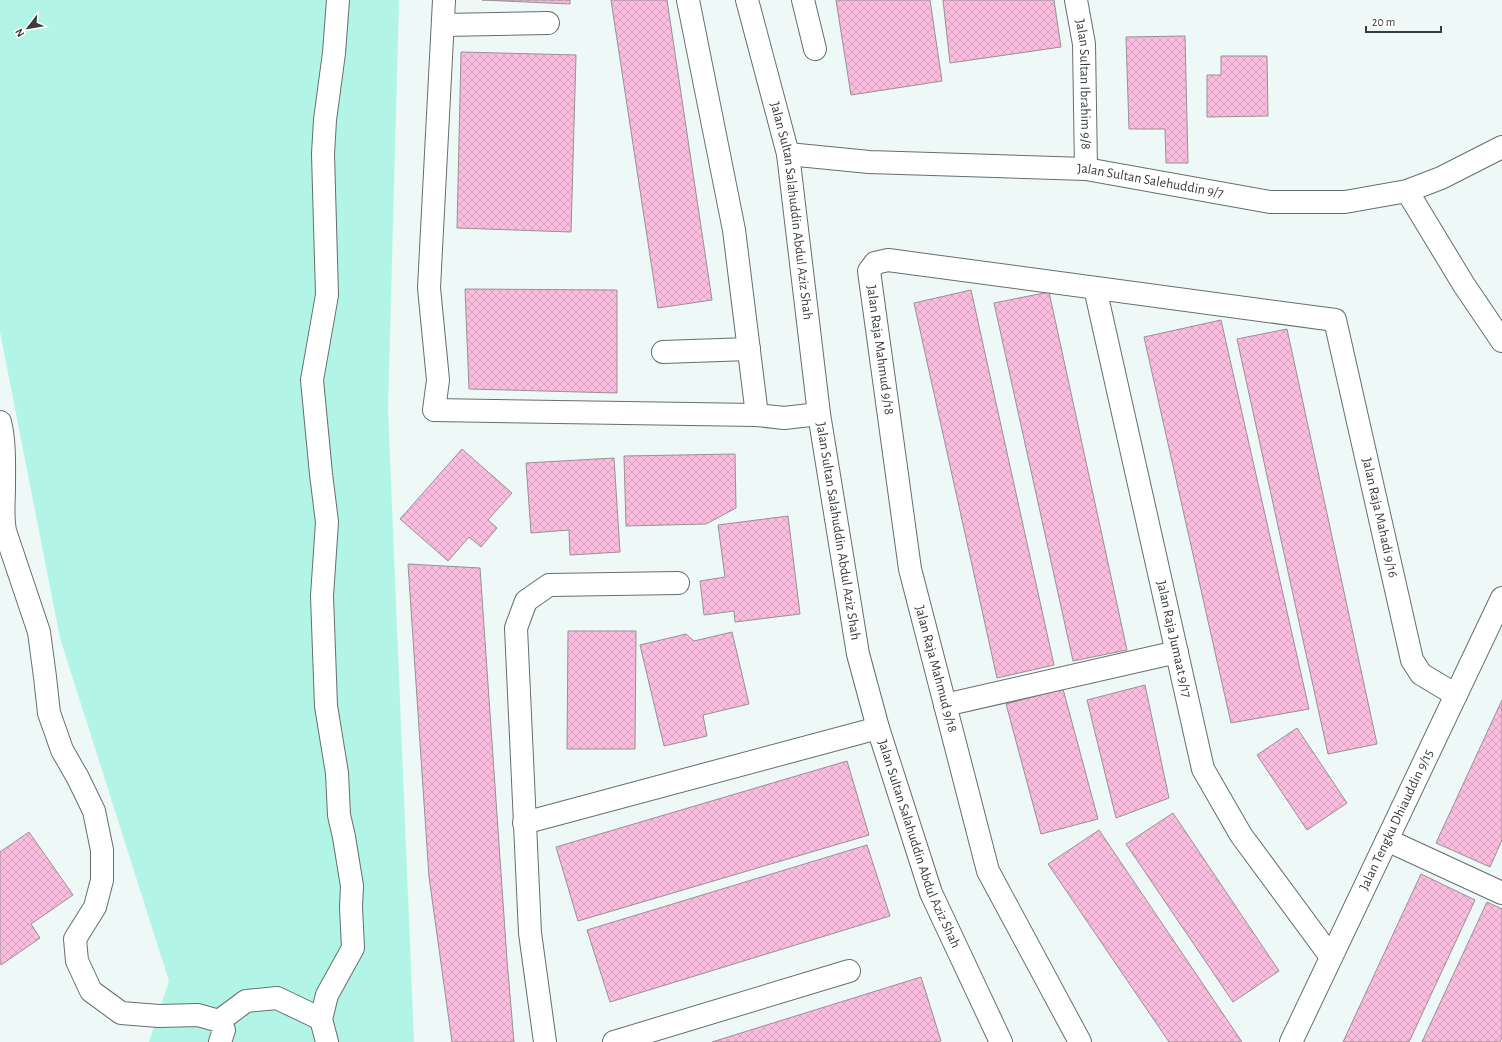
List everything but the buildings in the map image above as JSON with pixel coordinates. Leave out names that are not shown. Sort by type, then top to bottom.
[{"type":"street","points":[[327,1042],[321,1019],[327,995],[353,948],[351,907],[352,886],[339,815],[337,773],[326,706],[322,596],[327,522],[312,380],[327,295],[323,154],[325,120],[334,53],[338,0]]},
{"type":"street","points":[[444,0],[429,288],[438,380],[434,410],[757,415],[784,418],[819,414]]},
{"type":"street","points":[[688,0],[734,230],[757,415]]},
{"type":"street","name":"Jalan Sultan Salahuddin Abdul Aziz Shah","points":[[748,0],[788,154],[819,414],[858,654],[878,728],[931,893],[1001,1042]]},
{"type":"street","points":[[804,0],[815,49]]},
{"type":"street","name":"Jalan Sultan Ibrahim 9/8","points":[[1076,0],[1084,44],[1086,169]]},
{"type":"street","points":[[443,25],[548,23]]},
{"type":"street","name":"Jalan Sultan Salehuddin 9/7","points":[[788,154],[869,162],[1086,169],[1270,202],[1345,202],[1407,191],[1441,178],[1502,147]]},
{"type":"street","points":[[1407,191],[1464,285],[1502,341]]},
{"type":"street","name":"Jalan Raja Mahmud 9/18","points":[[1080,1042],[988,871],[910,569],[869,271],[875,263],[888,260],[1095,288]]},
{"type":"street","name":"Jalan Raja Mahadi 9/16","points":[[1095,288],[1335,320],[1412,660],[1421,674],[1456,695]]},
{"type":"street","name":"Jalan Raja Jumaat 9/17","points":[[1095,288],[1203,769],[1241,835],[1331,957]]},
{"type":"street","points":[[664,352],[749,349]]},
{"type":"street","points":[[0,422],[3,432],[4,487],[2,516],[5,531],[38,632],[45,677],[48,714],[62,750],[94,811],[102,850],[102,880],[95,907],[75,939],[77,961],[91,991],[121,1013],[159,1016],[198,1015],[220,1032],[246,1001],[277,998],[321,1019]]},
{"type":"street","points":[[545,1042],[530,933],[516,628],[526,601],[549,585],[678,583]]},
{"type":"street","name":"Jalan Tengku Dhiauddin 9/15","points":[[1291,1042],[1502,598]]},
{"type":"street","points":[[945,705],[1177,652]]},
{"type":"street","points":[[524,823],[878,728]]},
{"type":"street","points":[[1387,840],[1502,893]]},
{"type":"street","points":[[614,1042],[849,971]]},
{"type":"green space","points":[[0,0],[399,0],[388,409],[414,1042],[149,1042],[169,981],[60,638],[0,332]]}]
